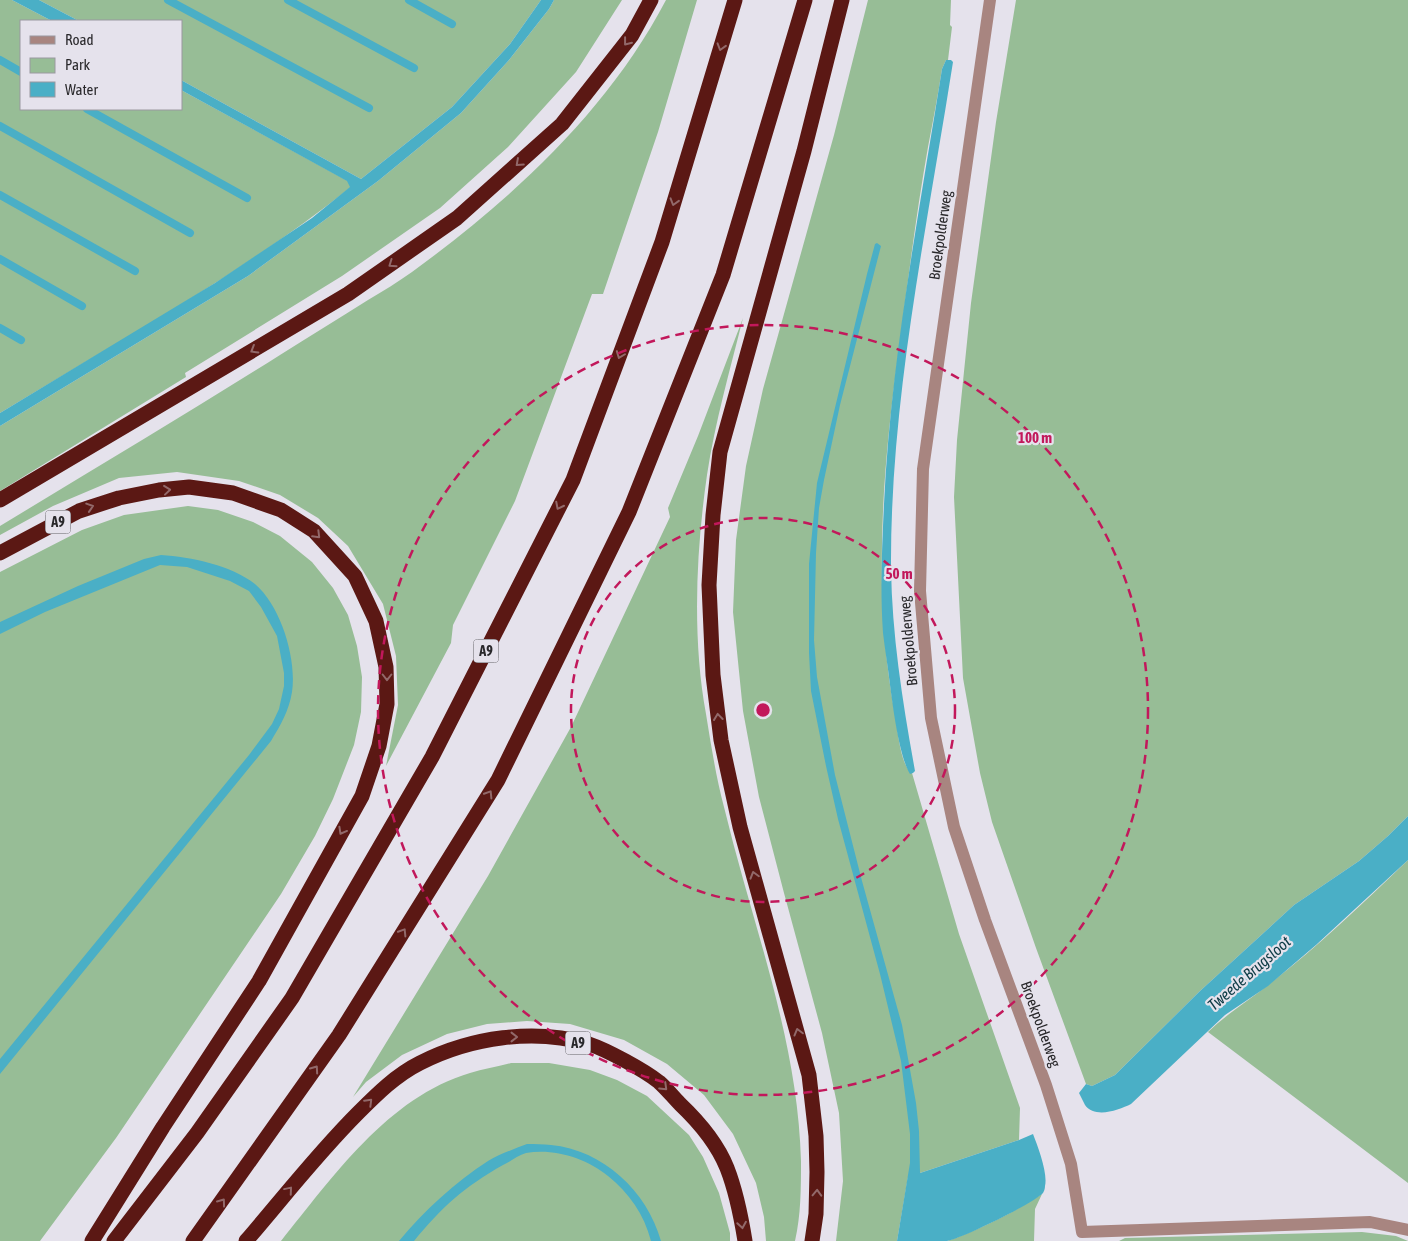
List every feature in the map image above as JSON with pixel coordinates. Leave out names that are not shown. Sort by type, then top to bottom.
[{"type":"highway","points":[[0,500],[348,294],[457,218],[562,124],[632,35],[651,0]]},
{"type":"highway","name":"A9","points":[[114,1241],[197,1133],[292,998],[432,757],[568,489],[662,242],[735,0]]},
{"type":"highway","points":[[193,1241],[339,1035],[498,780],[629,512],[724,275],[805,0]]},
{"type":"highway","points":[[812,1241],[816,1214],[817,1172],[816,1136],[809,1075],[740,827],[721,740],[713,675],[709,585],[713,515],[720,452],[804,151],[842,0]]},
{"type":"highway","name":"A9","points":[[0,553],[79,511],[119,498],[158,490],[189,488],[234,493],[282,510],[314,531],[355,576],[376,620],[386,667],[387,704],[379,746],[362,796],[258,981],[168,1119],[92,1241]]},
{"type":"highway","name":"A9","points":[[246,1241],[335,1136],[383,1088],[419,1063],[460,1046],[506,1037],[551,1038],[590,1045],[628,1063],[658,1082],[686,1109],[709,1136],[726,1166],[739,1204],[745,1241]]},
{"type":"street","name":"Broekpolderweg","points":[[990,0],[923,470],[920,591],[931,718],[954,827],[1071,1164],[1081,1236],[1370,1222],[1408,1230]]},
{"type":"green space","points":[[0,0],[12,0],[50,20],[20,20],[20,110],[182,110],[182,91],[348,181],[351,187],[267,249],[179,306],[0,413]]},
{"type":"green space","points":[[39,0],[541,0],[510,44],[452,107],[361,179],[182,81],[182,20],[77,20]]},
{"type":"green space","points":[[554,0],[622,0],[576,72],[508,147],[440,208],[342,276],[185,373],[186,377],[0,491],[0,426],[248,276],[378,181],[461,113],[509,60]]},
{"type":"green space","points":[[666,0],[697,0],[658,132],[603,294],[592,294],[515,501],[453,625],[451,643],[386,766],[398,705],[396,656],[383,604],[348,546],[318,518],[280,495],[239,481],[177,472],[119,478],[53,506],[0,535],[0,526],[211,398],[390,286],[449,244],[521,183],[587,116],[643,41]]},
{"type":"green space","points":[[868,0],[951,0],[950,25],[952,27],[948,60],[946,60],[942,69],[928,147],[893,395],[884,488],[882,534],[884,627],[889,674],[903,757],[905,764],[912,773],[959,934],[1020,1108],[1019,1140],[908,1177],[897,1241],[836,1241],[843,1181],[839,1113],[822,1033],[759,797],[743,711],[733,612],[736,540],[746,466],[763,389],[834,135]]},
{"type":"green space","points":[[1016,0],[1408,0],[1408,816],[1359,861],[1294,905],[1200,991],[1115,1075],[1092,1086],[1086,1084],[992,822],[980,773],[963,678],[954,497],[957,440],[971,303],[996,122]]},
{"type":"green space","points":[[743,318],[718,416],[707,475],[698,564],[697,625],[702,685],[714,761],[735,851],[772,982],[792,1071],[801,1161],[800,1211],[795,1241],[766,1241],[764,1217],[756,1183],[733,1134],[704,1095],[667,1064],[624,1040],[570,1024],[527,1021],[487,1024],[447,1034],[402,1055],[366,1082],[353,1097],[488,876],[571,727],[670,517],[668,508]]},
{"type":"green space","points":[[188,506],[218,510],[253,522],[280,536],[312,562],[333,588],[348,615],[357,646],[362,677],[361,712],[354,745],[333,799],[315,836],[281,894],[116,1138],[40,1241],[0,1241],[0,572],[82,530],[124,515]]},
{"type":"green space","points":[[1408,860],[1408,1183],[1208,1032],[1305,955]]},
{"type":"green space","points":[[511,1063],[549,1063],[590,1070],[617,1080],[647,1096],[689,1135],[703,1157],[719,1193],[730,1233],[730,1241],[281,1241],[342,1166],[388,1120],[413,1101],[440,1085],[470,1073]]},
{"type":"green space","points":[[1042,1194],[1035,1209],[1034,1241],[947,1241],[996,1220]]},
{"type":"green space","points":[[1362,1232],[1396,1236],[1408,1241],[1119,1241],[1125,1238]]},
{"type":"water","points":[[12,0],[39,0],[77,20],[50,20]]},
{"type":"water","points":[[541,0],[554,0],[509,60],[461,113],[378,181],[248,276],[0,426],[0,413],[215,283],[312,218],[350,187],[347,181],[182,91],[182,81],[361,179],[452,107],[510,44]]},
{"type":"water","points":[[946,60],[953,62],[903,377],[892,505],[891,568],[893,619],[902,696],[915,771],[910,774],[906,766],[897,731],[883,633],[881,585],[884,504],[899,340],[942,69]]},
{"type":"water","points":[[877,243],[881,246],[840,405],[819,508],[814,640],[817,677],[835,775],[902,1025],[916,1103],[920,1173],[1033,1134],[1042,1160],[1046,1181],[1043,1193],[1037,1198],[981,1228],[947,1241],[897,1241],[910,1163],[910,1134],[901,1061],[880,974],[838,819],[811,691],[809,564],[817,483],[867,274],[875,244]]},
{"type":"water","points":[[161,555],[198,560],[223,567],[245,577],[264,594],[279,619],[289,649],[293,679],[289,706],[271,741],[0,1074],[0,1059],[249,755],[272,724],[279,709],[284,686],[284,673],[277,636],[261,607],[249,591],[230,581],[187,567],[160,565],[45,612],[0,634],[0,622],[78,586],[144,559]]},
{"type":"water","name":"Tweede Brugsloot","points":[[1408,816],[1408,860],[1316,945],[1268,986],[1225,1015],[1131,1104],[1107,1112],[1095,1112],[1085,1105],[1079,1093],[1086,1084],[1092,1086],[1115,1075],[1200,991],[1294,905],[1359,861]]},
{"type":"water","points":[[527,1144],[570,1149],[588,1155],[605,1164],[634,1190],[654,1223],[661,1241],[651,1241],[635,1205],[608,1176],[580,1159],[558,1153],[537,1152],[520,1155],[489,1173],[454,1198],[414,1241],[399,1241],[429,1208],[464,1178],[493,1158]]},
{"type":"waterway","points":[[168,0],[369,108]]},
{"type":"waterway","points":[[288,0],[414,68]]},
{"type":"waterway","points":[[409,0],[452,24]]},
{"type":"waterway","points":[[0,60],[20,71]]},
{"type":"waterway","points":[[89,110],[247,198]]},
{"type":"waterway","points":[[0,126],[190,233]]},
{"type":"waterway","points":[[0,195],[135,271]]},
{"type":"waterway","points":[[0,259],[82,306]]},
{"type":"waterway","points":[[0,328],[21,340]]}]
